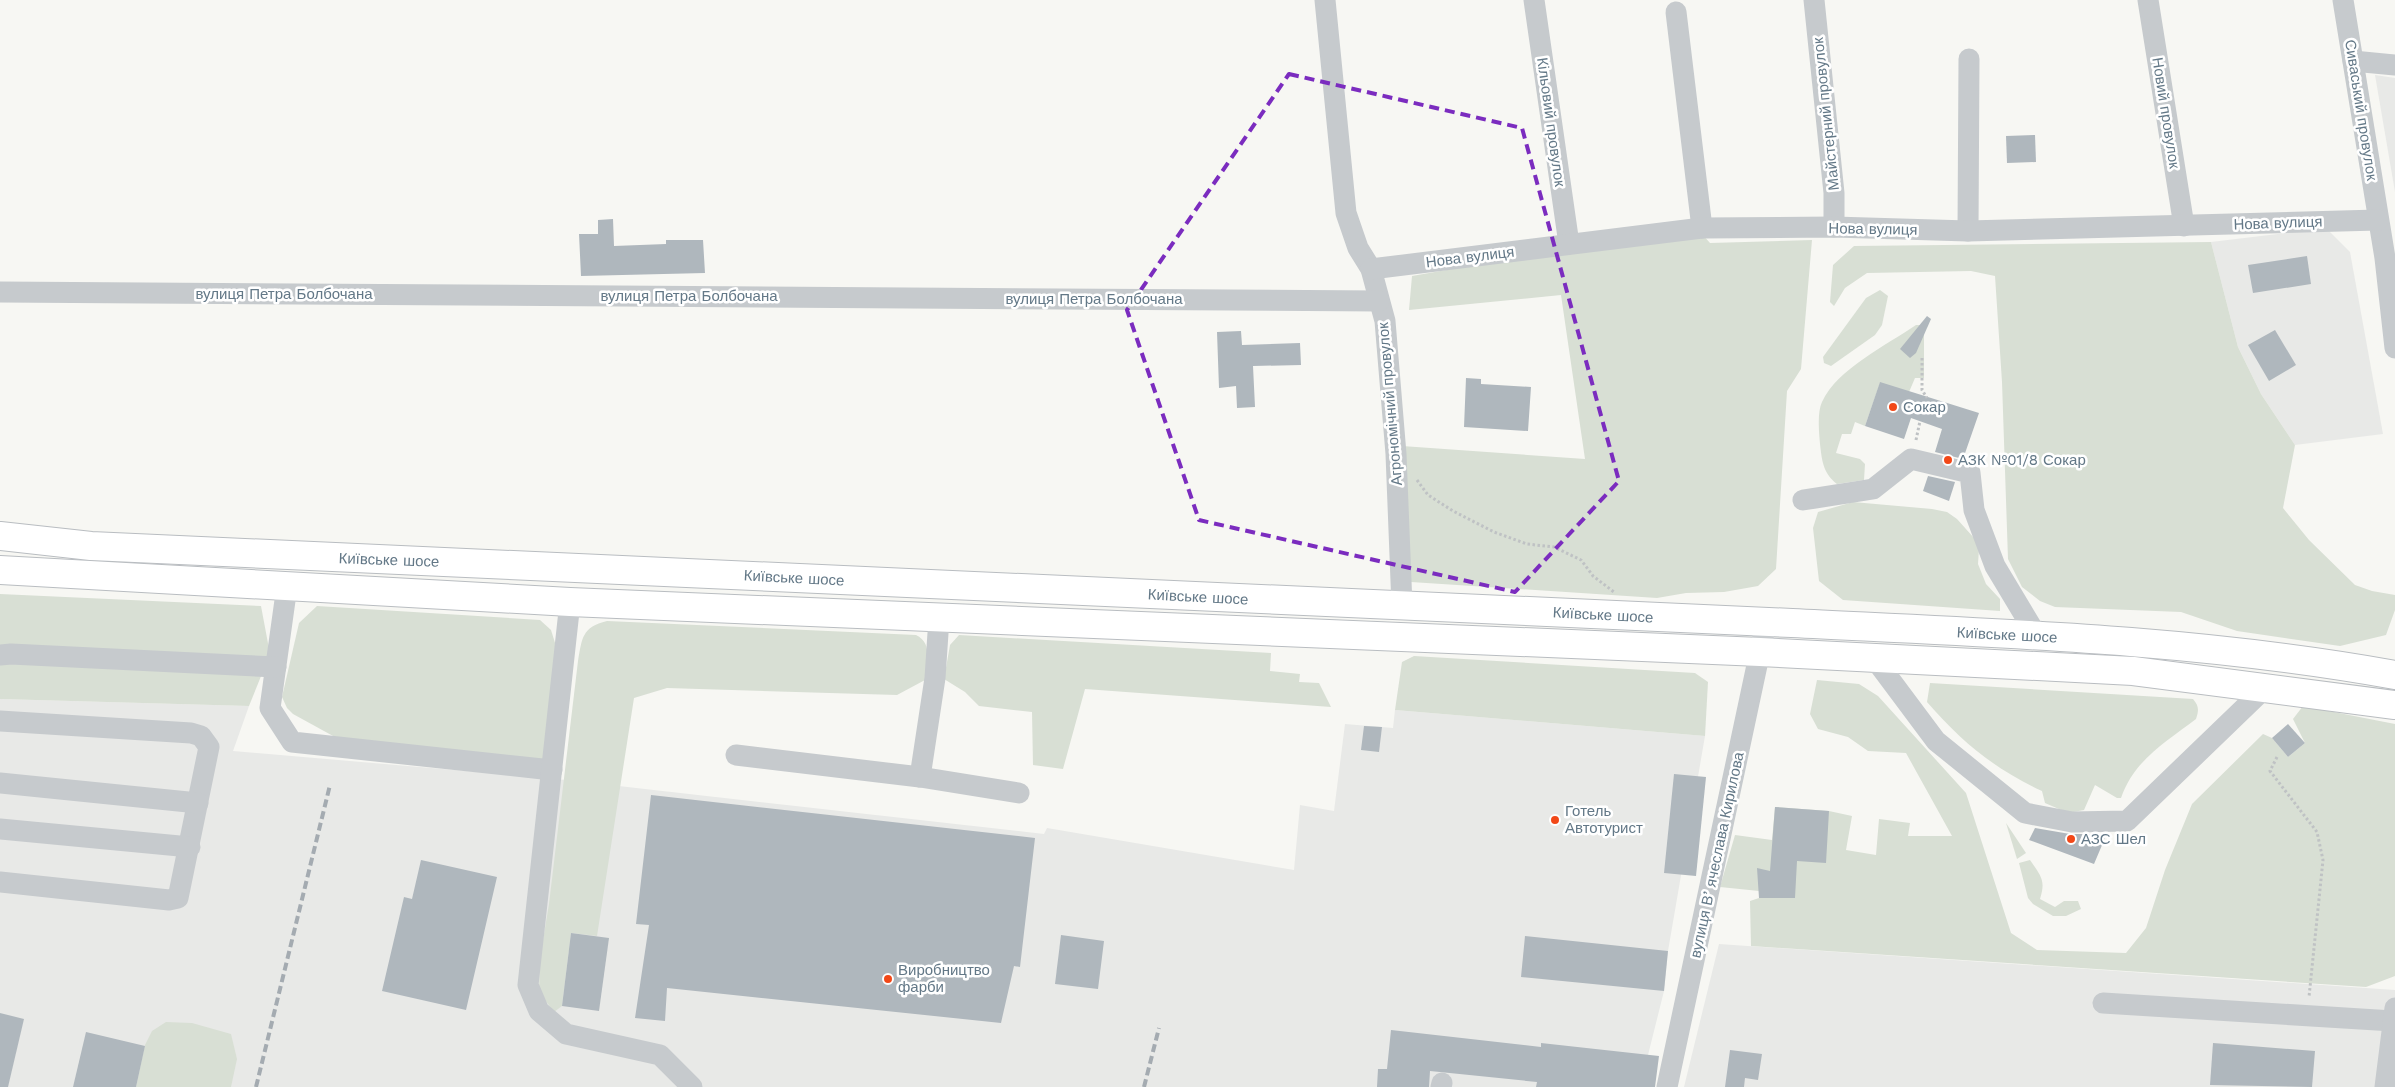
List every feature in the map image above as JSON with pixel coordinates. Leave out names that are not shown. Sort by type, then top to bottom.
[{"type":"main road","name":"Київське шосе","points":[[0,536],[131,548],[2037,636],[2185,647],[2393,671]]},
{"type":"main road","points":[[0,570],[570,602],[1760,652],[2133,671],[2395,705]]},
{"type":"street","name":"Агрономічний провулок","points":[[1325,0],[1346,213],[1358,248],[1371,270],[1385,321],[1396,454],[1402,606]]},
{"type":"street","name":"Кільовий провулок","points":[[1534,0],[1568,244]]},
{"type":"street","name":"Майстерний провулок","points":[[1814,0],[1834,193],[1834,227]]},
{"type":"street","name":"Новий провулок","points":[[2148,0],[2184,226]]},
{"type":"street","name":"Сиваський провулок","points":[[2343,0],[2385,258],[2395,348]]},
{"type":"street","points":[[1676,12],[1702,228]]},
{"type":"street","points":[[1968,231],[1969,59]]},
{"type":"street","points":[[2353,61],[2395,65]]},
{"type":"street","name":"Нова вулиця","points":[[1371,270],[1702,228],[1834,227],[1968,231],[2378,220]]},
{"type":"street","name":"вулиця Петра Болбочана","points":[[0,292],[1379,301]]},
{"type":"street","points":[[1803,500],[1872,489],[1911,459],[1970,473],[1974,510],[1995,566],[2037,636]]},
{"type":"street","points":[[287,586],[270,708],[292,742],[552,770]]},
{"type":"street","points":[[570,602],[528,985],[539,1011],[566,1034],[660,1055],[692,1087]]},
{"type":"street","points":[[920,777],[935,678],[940,618]]},
{"type":"street","name":"вулиця Вʼячеслава Кирилова","points":[[1667,1087],[1766,623]]},
{"type":"street","points":[[0,655],[11,654],[276,668]]},
{"type":"street","points":[[1874,658],[1936,741],[2025,813],[2072,822],[2127,821],[2266,687]]},
{"type":"street","points":[[0,721],[191,733],[201,736],[209,748],[178,898],[169,900],[0,882]]},
{"type":"street","points":[[736,755],[920,777],[1019,793]]},
{"type":"street","points":[[0,783],[198,803]]},
{"type":"street","points":[[0,830],[190,847]]},
{"type":"street","points":[[2103,1003],[2307,1016],[2394,1014],[2385,1087]]},
{"type":"path","points":[[1922,358],[1922,390],[1927,398]]},
{"type":"path","points":[[1396,454],[1428,495],[1453,511],[1494,532],[1528,544],[1554,547],[1581,560],[1592,576],[1611,589],[1640,617]]},
{"type":"path","points":[[2277,757],[2270,771],[2317,832],[2323,860],[2307,1016]]},
{"type":"highlighted area","points":[[1289,74],[1522,128],[1619,481],[1515,592],[1199,520],[1127,310]]},
{"type":"shaded area","points":[[2375,75],[2395,78],[2395,192]]},
{"type":"shaded area","points":[[2326,228],[2350,252],[2383,434],[2295,445],[2261,394],[2238,347],[2211,242]]},
{"type":"shaded area","points":[[1702,234],[1710,243],[1812,240],[1801,369],[1787,391],[1776,569],[1758,586],[1724,592],[1686,593],[1657,598],[1411,582],[1402,446],[1585,459],[1561,295],[1409,310],[1412,276],[1572,248]]},
{"type":"shaded area","points":[[2211,242],[2238,347],[2261,394],[2295,445],[2283,508],[2309,540],[2355,585],[2372,591],[2395,595],[2395,610],[2386,635],[2340,646],[2237,631],[2181,612],[2055,607],[2040,601],[2022,587],[2008,559],[2002,382],[1995,276],[1971,271],[1867,273],[1845,288],[1834,306],[1830,302],[1833,265],[1854,246]]},
{"type":"shaded area","points":[[1880,290],[1888,296],[1882,325],[1875,335],[1831,366],[1824,363],[1823,357],[1866,298]]},
{"type":"shaded area","points":[[1916,325],[1924,325],[1924,378],[1915,378],[1909,392],[1880,383],[1865,426],[1855,422],[1851,434],[1842,434],[1836,453],[1860,459],[1865,464],[1864,480],[1837,484],[1829,476],[1824,466],[1820,439],[1820,406],[1829,390],[1851,368],[1877,349]]},
{"type":"shaded area","points":[[1853,502],[1932,509],[1947,512],[1957,519],[1974,538],[1979,549],[1978,564],[1986,584],[2000,599],[2000,611],[1843,600],[1819,581],[1813,528],[1818,512]]},
{"type":"shaded area","points":[[0,594],[261,606],[270,654],[249,706],[0,699]]},
{"type":"shaded area","points":[[317,606],[540,620],[551,630],[556,646],[544,760],[344,742],[293,714],[287,708],[282,697],[299,623]]},
{"type":"shaded area","points":[[607,621],[916,635],[922,639],[927,649],[925,680],[897,695],[667,688],[634,698],[597,936],[571,933],[562,1006],[554,1012],[539,992],[540,958],[549,904],[578,661],[582,640],[588,630],[599,623]]},
{"type":"shaded area","points":[[959,635],[1271,653],[1270,671],[1300,674],[1299,682],[1319,683],[1331,707],[1085,689],[1063,769],[1033,765],[1032,712],[979,706],[965,692],[944,679],[950,645]]},
{"type":"shaded area","points":[[1414,656],[1695,673],[1708,682],[1705,736],[1395,710],[1402,662]]},
{"type":"shaded area","points":[[1817,680],[1859,684],[1878,696],[1966,793],[2011,933],[2037,950],[2126,953],[2146,928],[2165,870],[2192,804],[2263,734],[2272,738],[2288,757],[2305,743],[2293,719],[2303,706],[2395,724],[2395,976],[2366,987],[1751,946],[1750,901],[1759,898],[1759,891],[1720,887],[1735,835],[1772,840],[1775,807],[1829,811],[1852,816],[1846,850],[1876,855],[1879,819],[1910,823],[1908,836],[1952,836],[1906,753],[1868,751],[1848,737],[1818,729],[1810,714]]},
{"type":"shaded area","points":[[1930,683],[2193,699],[2198,711],[2196,719],[2143,762],[2134,773],[2121,798],[2117,798],[2095,785],[2084,810],[2068,813],[2045,803],[2042,791],[1993,763],[1953,730],[1927,702]]},
{"type":"shaded area","points":[[0,699],[249,706],[233,751],[548,778],[1044,834],[1047,828],[1294,870],[1300,805],[1334,811],[1345,724],[1393,728],[1395,710],[1705,736],[1668,951],[1664,991],[1640,1087],[0,1087]]},
{"type":"shaded area","points":[[2006,823],[2026,853],[2017,859]]},
{"type":"shaded area","points":[[2030,860],[2041,878],[2043,887],[2040,899],[2055,907],[2064,901],[2078,901],[2081,909],[2066,916],[2053,916],[2033,904],[2028,898],[2019,863]]},
{"type":"shaded area","points":[[1719,944],[2395,990],[2395,1087],[1684,1087]]},
{"type":"shaded area","points":[[166,1022],[192,1023],[231,1034],[237,1059],[231,1087],[136,1087],[145,1045],[152,1031]]},
{"type":"building","points":[[2035,135],[2036,162],[2007,163],[2006,136]]},
{"type":"building","points":[[613,219],[614,246],[666,244],[666,240],[703,240],[705,273],[581,276],[579,234],[598,234],[598,220]]},
{"type":"building","points":[[2307,256],[2311,284],[2253,293],[2248,265]]},
{"type":"building","points":[[1927,316],[1931,319],[1916,353],[1910,358],[1900,349]]},
{"type":"building","points":[[2275,330],[2296,365],[2269,381],[2248,345]]},
{"type":"building","points":[[1241,331],[1242,345],[1300,343],[1301,365],[1253,366],[1255,407],[1237,408],[1236,386],[1219,388],[1217,332]]},
{"type":"building","points":[[1466,378],[1481,379],[1481,384],[1531,387],[1528,431],[1464,427]]},
{"type":"building","points":[[1880,382],[1979,413],[1963,459],[1935,452],[1942,429],[1911,418],[1904,439],[1865,426]]},
{"type":"building","points":[[1928,476],[1955,482],[1949,501],[1923,491]]},
{"type":"building","points":[[2288,724],[2305,743],[2288,757],[2272,738]]},
{"type":"building","points":[[1364,726],[1382,727],[1379,752],[1361,750]]},
{"type":"building","points":[[1674,774],[1706,777],[1696,876],[1664,873]]},
{"type":"building","points":[[651,795],[1035,838],[1020,967],[1014,966],[1001,1023],[667,988],[665,1021],[635,1018],[649,925],[636,924]]},
{"type":"building","points":[[1775,807],[1829,811],[1826,863],[1797,861],[1795,898],[1759,898],[1757,868],[1770,871]]},
{"type":"building","points":[[2035,828],[2070,834],[2096,834],[2105,838],[2094,864],[2029,840]]},
{"type":"building","points":[[421,860],[497,877],[466,1010],[382,991],[404,897],[412,899]]},
{"type":"building","points":[[571,933],[609,938],[599,1011],[562,1006]]},
{"type":"building","points":[[1061,935],[1104,941],[1098,989],[1055,984]]},
{"type":"building","points":[[1525,936],[1668,951],[1664,991],[1521,977]]},
{"type":"building","points":[[0,1013],[24,1019],[8,1087],[0,1087]]},
{"type":"building","points":[[1391,1030],[1541,1047],[1541,1043],[1659,1056],[1655,1087],[1536,1087],[1537,1082],[1430,1071],[1429,1087],[1377,1087],[1378,1069],[1387,1069]]},
{"type":"building","points":[[86,1032],[145,1046],[136,1087],[73,1087]]},
{"type":"building","points":[[2213,1043],[2315,1051],[2312,1087],[2210,1085]]},
{"type":"building","points":[[1730,1050],[1762,1054],[1758,1080],[1745,1078],[1744,1087],[1725,1087]]},
{"type":"railway","points":[[256,1087],[330,785]]},
{"type":"railway","points":[[1144,1087],[1159,1028]]},
{"type":"place","name":"Сокар","points":[[1893,407]]},
{"type":"place","name":"АЗК №01/8 Сокар","points":[[1948,460]]},
{"type":"place","name":"Готель Автотурист","points":[[1555,820]]},
{"type":"place","name":"АЗС Шел","points":[[2071,839]]},
{"type":"place","name":"Виробництво фарби","points":[[888,979]]}]
